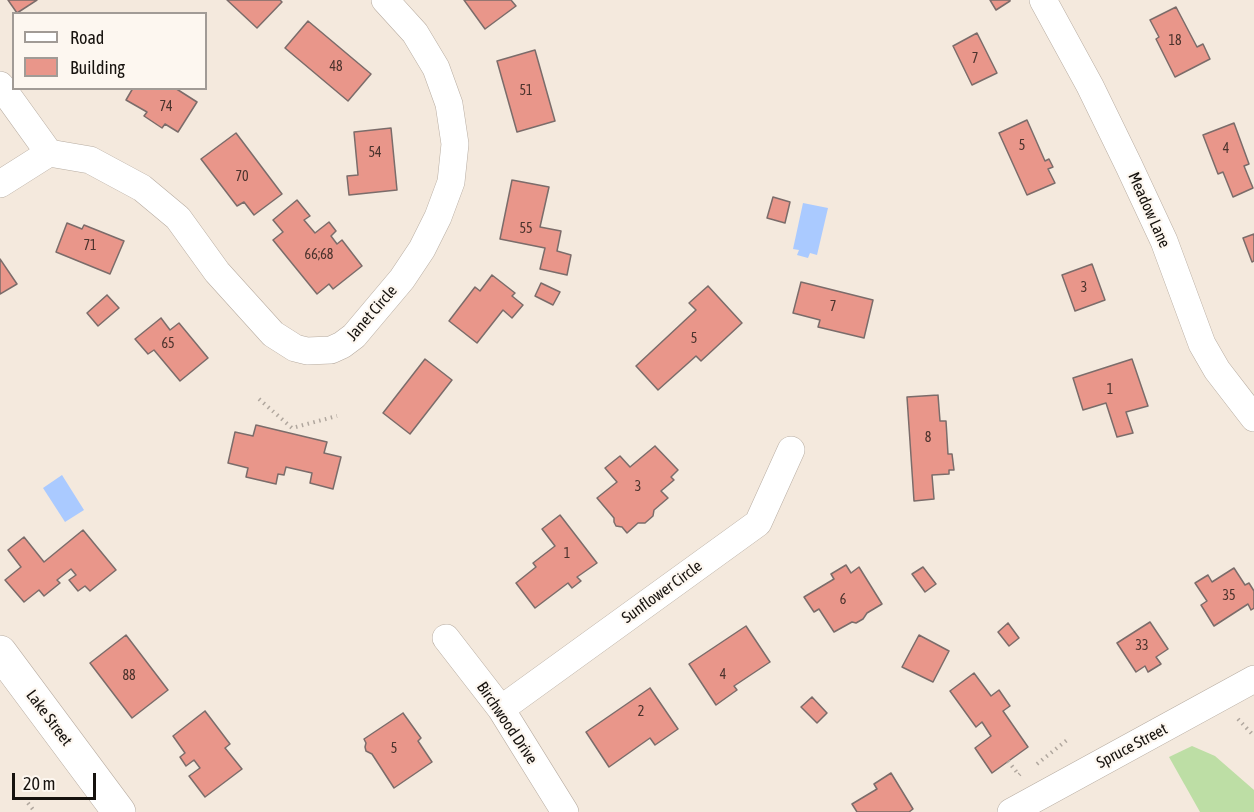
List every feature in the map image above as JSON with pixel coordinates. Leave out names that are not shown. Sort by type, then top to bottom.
[{"type":"street","name":"Janet Circle","points":[[49,153],[90,160],[142,188],[178,218],[217,272],[273,334],[295,348],[307,351],[331,350],[342,345],[354,336],[402,279],[422,249],[438,217],[451,182],[456,144],[449,104],[436,68],[415,33],[385,0]]},
{"type":"street","name":"Meadow Lane","points":[[1043,0],[1090,86],[1138,184],[1164,241],[1202,344],[1217,370],[1254,418]]},
{"type":"street","points":[[0,85],[49,153],[0,184]]},
{"type":"street","name":"Sunflower Circle","points":[[501,709],[758,523],[792,450]]},
{"type":"street","name":"Birchwood Drive","points":[[446,638],[501,709],[565,812]]},
{"type":"street","name":"Lake Street","points":[[0,652],[119,812]]},
{"type":"street","name":"Spruce Street","points":[[1011,812],[1254,679]]},
{"type":"path","points":[[259,399],[292,428],[337,416]]},
{"type":"path","points":[[1036,765],[1067,740]]},
{"type":"path","points":[[1008,762],[1019,775],[1028,771]]},
{"type":"path","points":[[28,803],[35,812]]},
{"type":"green space","points":[[1192,746],[1215,756],[1254,790],[1254,812],[1200,812],[1169,757]]},
{"type":"water","points":[[803,203],[828,208],[817,255],[810,253],[808,258],[797,255],[799,250],[793,249]]},
{"type":"water","points":[[62,475],[84,510],[65,522],[43,488]]},
{"type":"building","points":[[8,0],[37,0],[19,12]]},
{"type":"building","points":[[227,0],[280,0],[282,2],[257,28]]},
{"type":"building","points":[[464,0],[511,0],[516,6],[485,29]]},
{"type":"building","points":[[990,0],[1010,0],[1010,1],[996,10]]},
{"type":"building","points":[[1176,7],[1197,47],[1203,44],[1210,59],[1175,77],[1156,39],[1159,37],[1150,20]]},
{"type":"building","points":[[308,21],[371,74],[348,101],[285,48]]},
{"type":"building","points":[[977,33],[997,73],[972,85],[953,46]]},
{"type":"building","points":[[535,50],[555,121],[517,132],[497,61]]},
{"type":"building","points":[[132,90],[178,90],[197,102],[178,132],[165,124],[162,128],[144,116],[147,112],[126,100]]},
{"type":"building","points":[[1027,120],[1045,161],[1049,159],[1053,167],[1048,169],[1055,183],[1027,195],[999,133]]},
{"type":"building","points":[[1234,123],[1249,164],[1244,166],[1253,188],[1233,197],[1223,172],[1218,174],[1203,135]]},
{"type":"building","points":[[391,128],[397,190],[349,195],[347,176],[358,175],[354,132]]},
{"type":"building","points":[[236,133],[282,194],[254,215],[244,202],[237,206],[201,159]]},
{"type":"building","points":[[512,180],[549,187],[540,227],[561,231],[557,251],[571,255],[567,275],[540,269],[545,248],[500,239]]},
{"type":"building","points":[[773,197],[790,202],[785,223],[767,218]]},
{"type":"building","points":[[297,200],[310,216],[304,220],[315,233],[329,222],[336,231],[331,236],[337,244],[342,240],[362,266],[333,289],[329,284],[317,294],[273,240],[283,232],[273,220]]},
{"type":"building","points":[[67,223],[82,229],[84,225],[124,241],[110,274],[56,252]]},
{"type":"building","points":[[1254,234],[1254,261],[1252,262],[1243,238]]},
{"type":"building","points":[[0,259],[17,284],[0,294]]},
{"type":"building","points":[[1092,264],[1105,300],[1075,311],[1062,275]]},
{"type":"building","points":[[492,275],[515,293],[512,296],[523,305],[512,318],[503,310],[477,343],[449,321],[475,287],[480,291]]},
{"type":"building","points":[[801,282],[873,300],[864,338],[818,327],[820,320],[793,313]]},
{"type":"building","points":[[541,283],[560,292],[553,305],[535,296]]},
{"type":"building","points":[[708,286],[742,323],[701,361],[696,356],[658,390],[636,366],[696,310],[689,303]]},
{"type":"building","points":[[107,295],[119,308],[98,326],[87,313]]},
{"type":"building","points":[[161,318],[170,330],[179,323],[208,358],[180,381],[154,350],[148,354],[135,339]]},
{"type":"building","points":[[425,359],[452,380],[410,434],[383,413]]},
{"type":"building","points":[[1132,359],[1148,406],[1126,412],[1133,433],[1117,437],[1106,403],[1083,410],[1073,378]]},
{"type":"building","points":[[938,395],[940,421],[946,421],[948,454],[952,454],[954,470],[949,470],[949,474],[932,475],[934,499],[914,501],[907,397]]},
{"type":"building","points":[[256,425],[327,442],[324,453],[341,457],[333,489],[310,483],[312,473],[286,467],[284,475],[278,474],[276,484],[246,477],[248,468],[228,463],[235,432],[253,436]]},
{"type":"building","points":[[655,446],[678,470],[671,477],[674,480],[661,491],[668,498],[654,510],[653,516],[645,523],[638,523],[627,533],[622,527],[616,526],[614,518],[597,498],[617,482],[605,468],[620,456],[630,467]]},
{"type":"building","points":[[560,515],[597,563],[577,577],[581,581],[572,588],[568,583],[535,608],[516,583],[536,567],[533,563],[555,546],[542,529]]},
{"type":"building","points":[[83,530],[116,570],[90,591],[85,586],[78,591],[69,580],[76,575],[71,569],[57,580],[60,583],[44,596],[39,590],[24,602],[5,580],[21,567],[8,550],[24,537],[44,562]]},
{"type":"building","points":[[846,565],[851,573],[859,567],[882,604],[867,613],[863,619],[834,632],[819,609],[814,612],[804,597],[834,579],[831,574]]},
{"type":"building","points":[[923,567],[936,584],[925,592],[912,574]]},
{"type":"building","points":[[1234,568],[1245,585],[1249,583],[1254,591],[1254,608],[1251,610],[1248,604],[1214,626],[1201,605],[1207,601],[1195,583],[1208,575],[1212,582]]},
{"type":"building","points":[[1150,622],[1168,649],[1156,657],[1161,664],[1148,672],[1145,666],[1136,672],[1117,643]]},
{"type":"building","points":[[1008,623],[1019,638],[1009,646],[998,632]]},
{"type":"building","points":[[746,626],[770,662],[734,686],[737,690],[716,705],[689,664]]},
{"type":"building","points":[[126,635],[168,690],[132,718],[90,663]]},
{"type":"building","points":[[919,635],[949,651],[933,682],[902,667]]},
{"type":"building","points":[[974,673],[991,696],[999,690],[1010,706],[1003,711],[1028,747],[992,773],[975,748],[991,736],[982,722],[976,727],[950,691]]},
{"type":"building","points":[[650,688],[678,729],[655,745],[650,738],[609,767],[586,732]]},
{"type":"building","points":[[812,697],[827,713],[817,723],[801,707]]},
{"type":"building","points":[[205,711],[230,744],[225,748],[242,769],[205,797],[189,776],[200,768],[194,760],[186,766],[180,757],[185,753],[173,736]]},
{"type":"building","points":[[403,713],[421,738],[418,741],[432,762],[394,788],[372,754],[366,751],[364,739]]},
{"type":"building","points":[[891,773],[913,809],[909,812],[857,812],[852,804],[877,789],[874,784]]}]
